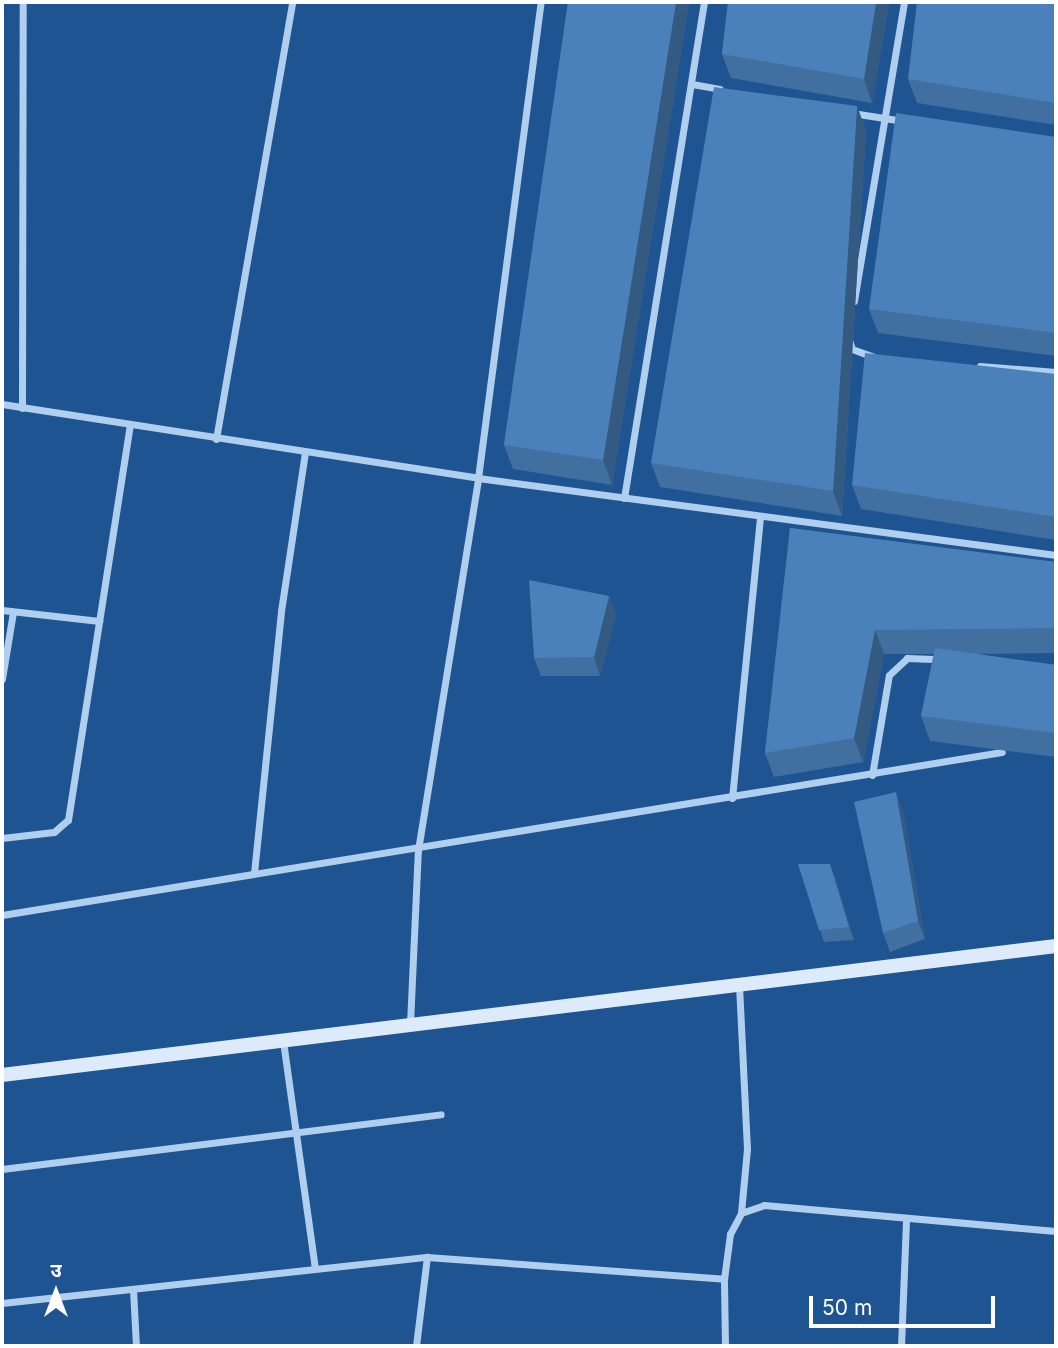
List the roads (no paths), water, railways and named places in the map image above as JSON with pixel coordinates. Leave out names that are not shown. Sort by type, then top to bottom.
[{"type":"main road","points":[[2,1075],[1056,946]]},
{"type":"street","points":[[22,408],[23,2]]},
{"type":"street","points":[[216,439],[292,2]]},
{"type":"street","points":[[410,1024],[418,850],[478,478],[541,2]]},
{"type":"street","points":[[624,498],[704,2]]},
{"type":"street","points":[[883,358],[852,349],[850,324],[887,119],[904,2]]},
{"type":"street","points":[[692,84],[731,91]]},
{"type":"street","points":[[835,110],[913,122]]},
{"type":"street","points":[[963,365],[1056,372]]},
{"type":"street","points":[[2,404],[478,478],[1056,555]]},
{"type":"street","points":[[2,838],[54,832],[68,820],[130,425]]},
{"type":"street","points":[[254,873],[281,611],[305,452]]},
{"type":"street","points":[[732,798],[760,516]]},
{"type":"street","points":[[2,610],[99,621]]},
{"type":"street","points":[[2,679],[13,612]]},
{"type":"street","points":[[872,775],[889,675],[907,658],[946,660]]},
{"type":"street","points":[[2,915],[254,873],[418,850],[1002,752]]},
{"type":"street","points":[[725,1346],[724,1279],[730,1234],[740,1213],[747,1149],[739,985]]},
{"type":"street","points":[[282,1040],[298,1132],[315,1268]]},
{"type":"street","points":[[2,1169],[441,1114]]},
{"type":"street","points":[[740,1213],[764,1205],[906,1221],[1056,1231]]},
{"type":"street","points":[[901,1346],[906,1221]]},
{"type":"street","points":[[2,1303],[427,1257],[724,1279]]},
{"type":"street","points":[[416,1346],[427,1257]]},
{"type":"street","points":[[133,1289],[136,1346]]}]
